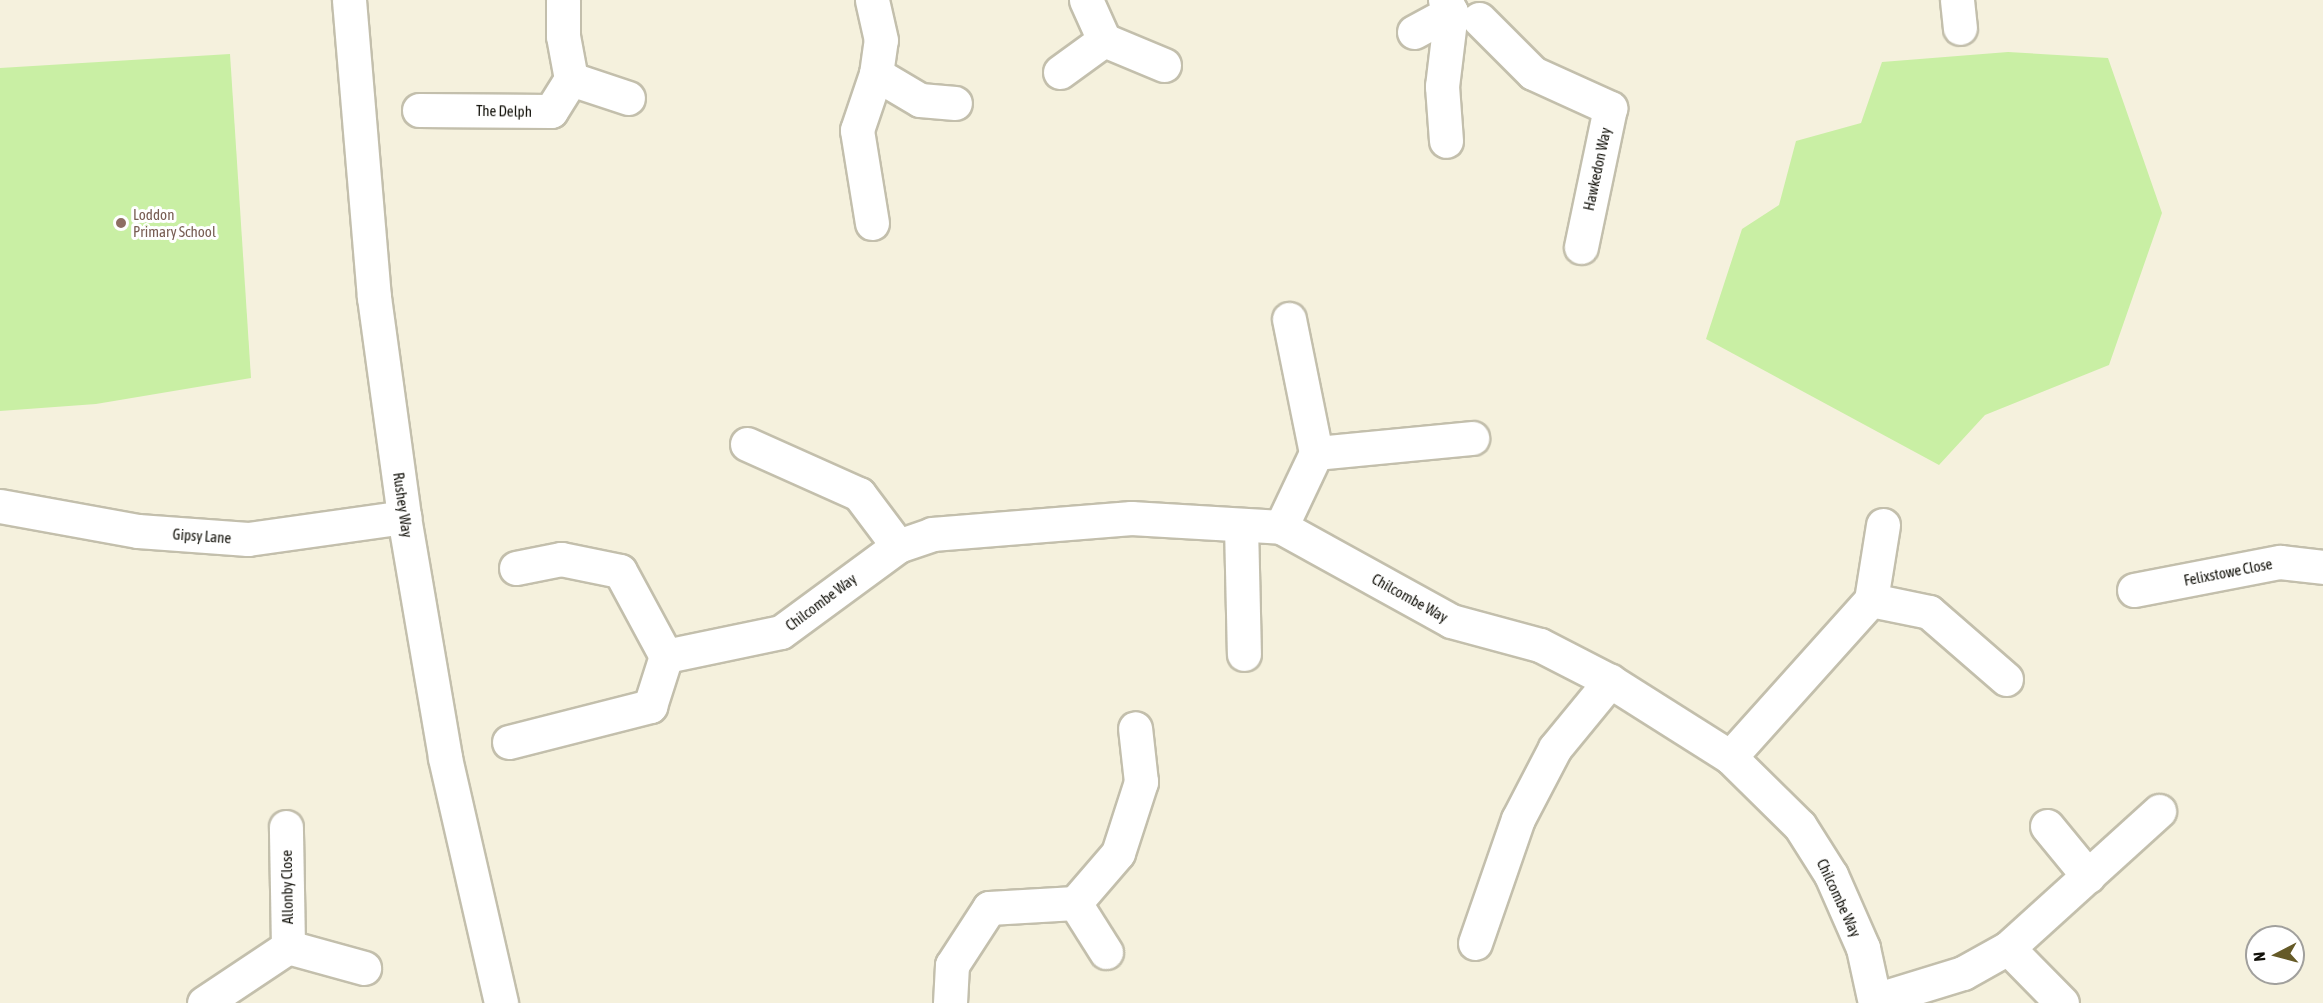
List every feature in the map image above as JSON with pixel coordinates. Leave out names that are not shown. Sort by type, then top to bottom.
[{"type":"street","name":"Rushey Way","points":[[349,0],[374,297],[404,517],[445,758],[501,1003]]},
{"type":"street","points":[[563,0],[563,36],[571,80],[628,98]]},
{"type":"street","points":[[872,0],[881,40],[876,74],[857,130],[872,223]]},
{"type":"street","points":[[1086,0],[1104,40],[1164,65]]},
{"type":"street","points":[[1414,32],[1466,8]]},
{"type":"street","points":[[1446,141],[1442,86],[1466,8]]},
{"type":"street","name":"Hawkedon Way","points":[[1466,8],[1533,73],[1610,108],[1581,247]]},
{"type":"street","points":[[1060,72],[1104,40]]},
{"type":"street","points":[[876,74],[920,100],[955,103]]},
{"type":"street","name":"The Delph","points":[[419,110],[551,111],[571,80]]},
{"type":"street","points":[[1281,527],[1316,453],[1289,319]]},
{"type":"street","points":[[1316,453],[1472,438]]},
{"type":"street","points":[[747,444],[859,494],[898,546]]},
{"type":"street","name":"Gipsy Lane","points":[[0,506],[138,531],[248,539],[404,517]]},
{"type":"street","name":"Chilcombe Way","points":[[666,656],[781,632],[898,546],[932,534],[1131,518],[1281,527],[1451,621],[1540,645],[1610,681],[1730,757],[1800,826],[1832,875],[1863,948],[1875,1002],[1963,973],[2008,948],[2159,811]]},
{"type":"street","points":[[1241,525],[1244,654]]},
{"type":"street","points":[[1730,757],[1871,600],[1883,525]]},
{"type":"street","points":[[509,742],[650,706],[666,656],[620,571],[561,559],[516,568]]},
{"type":"street","name":"Felixstowe Close","points":[[2134,590],[2280,562],[2323,567]]},
{"type":"street","points":[[1871,600],[1929,612],[2006,680]]},
{"type":"street","points":[[1475,943],[1523,809],[1555,748],[1610,681]]},
{"type":"street","points":[[950,1003],[952,965],[989,908],[1075,903],[1118,853],[1141,782],[1135,728]]},
{"type":"street","points":[[2047,826],[2088,876]]},
{"type":"street","name":"Allonby Close","points":[[286,827],[288,947]]},
{"type":"street","points":[[1075,903],[1106,952]]},
{"type":"street","points":[[204,1003],[288,947],[364,968]]},
{"type":"street","points":[[2008,948],[2062,1003]]},
{"type":"green space","points":[[2008,52],[2108,58],[2162,213],[2109,365],[1985,415],[1939,465],[1706,339],[1742,229],[1779,205],[1796,141],[1861,123],[1882,62]]},
{"type":"green space","name":"Loddon Primary School","points":[[230,54],[251,378],[96,404],[0,411],[0,68]]},
{"type":"place","name":"Loddon Primary School","points":[[121,223]]}]
